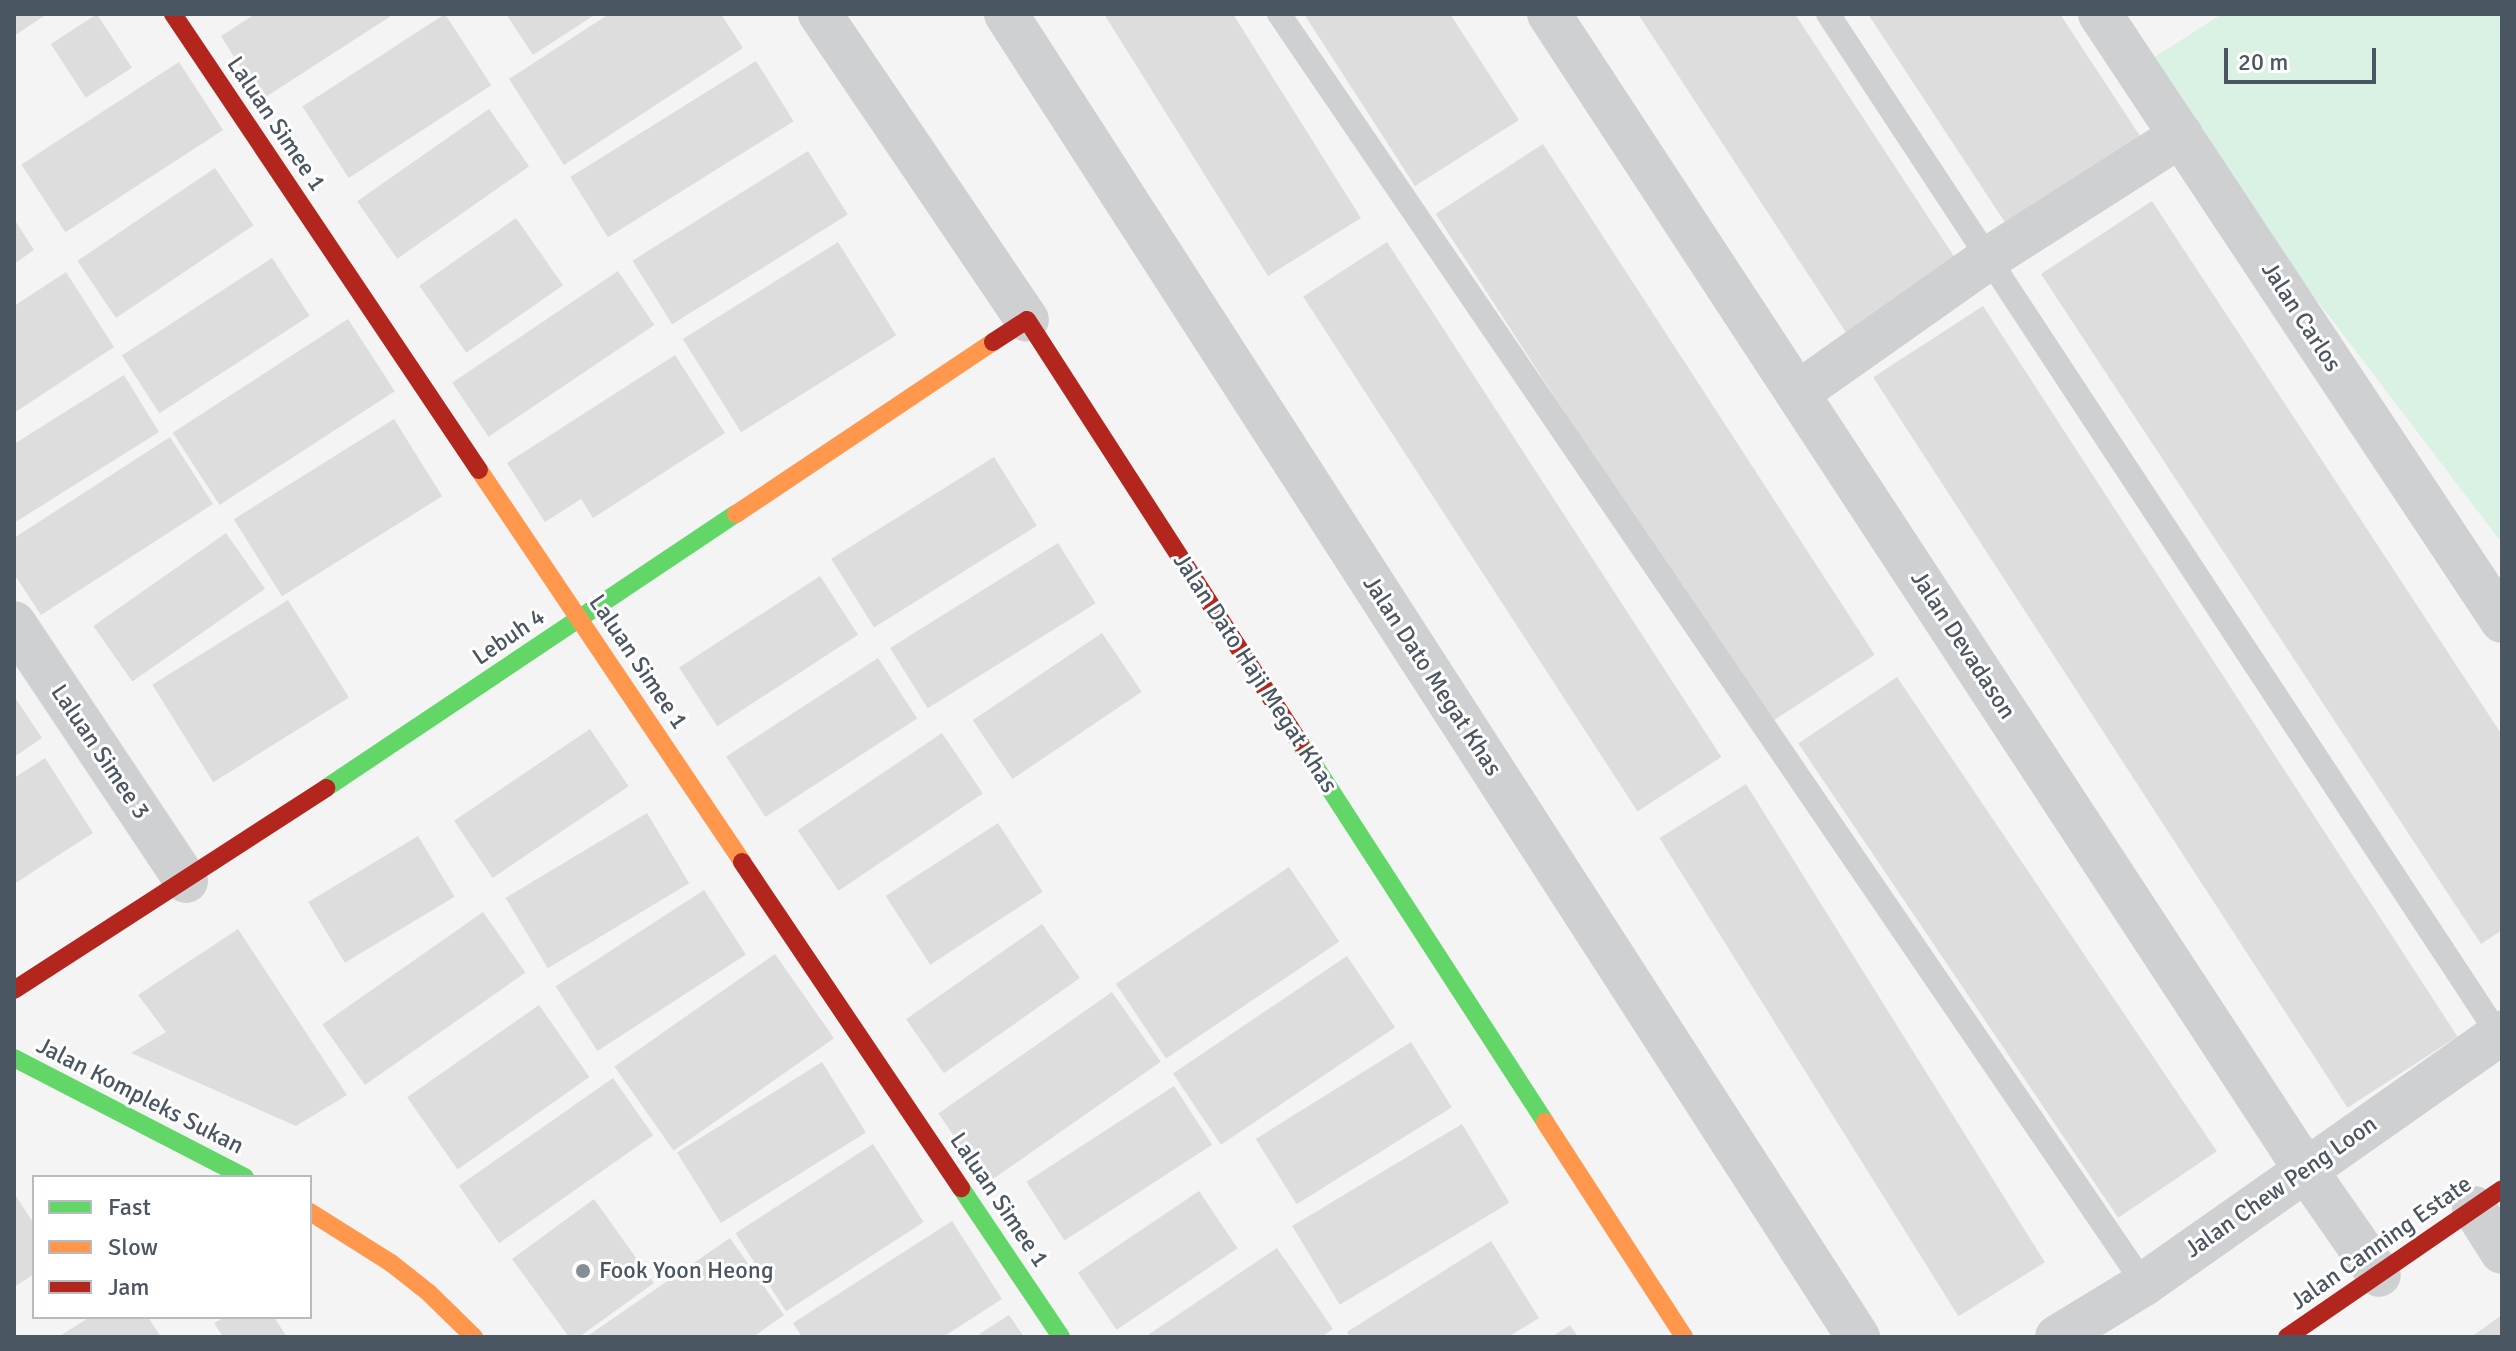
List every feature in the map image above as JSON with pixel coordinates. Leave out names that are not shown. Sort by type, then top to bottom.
[{"type":"street","name":"Laluan Simee 1","points":[[173,14],[1061,1337]]},
{"type":"street","name":"Jalan Dato Haji Megat Khas","points":[[820,14],[1027,320],[1684,1337]]},
{"type":"street","name":"Jalan Dato Megat Khas","points":[[1006,14],[1858,1337]]},
{"type":"street","name":"Jalan Devadason","points":[[1549,14],[2305,1169],[2379,1275]]},
{"type":"street","name":"Jalan Carlos","points":[[2100,14],[2502,621]]},
{"type":"street","points":[[1799,392],[1989,258],[2181,135]]},
{"type":"street","name":"Lebuh 4","points":[[14,990],[186,881],[1027,320]]},
{"type":"street","name":"Laluan Simee 3","points":[[14,623],[186,881]]},
{"type":"street","name":"Jalan Chew Peng Loon","points":[[2057,1337],[2144,1284],[2500,1033]]},
{"type":"street","name":"Jalan Kompleks Sukan","points":[[14,1058],[241,1175]]},
{"type":"street","points":[[2488,1199],[2502,1252]]},
{"type":"street","name":"Jalan Canning Estate","points":[[2287,1337],[2488,1199]]},
{"type":"street","points":[[312,1213],[391,1263],[429,1293],[474,1337]]},
{"type":"lane","points":[[1279,14],[2144,1284]]},
{"type":"lane","points":[[1828,14],[2500,1033]]},
{"type":"green space","points":[[2222,14],[2502,14],[2502,543],[2139,67]]},
{"type":"building","points":[[14,14],[47,14],[14,36]]},
{"type":"building","points":[[97,14],[132,68],[86,98],[51,44]]},
{"type":"building","points":[[255,14],[394,14],[261,100],[221,36]]},
{"type":"building","points":[[445,14],[491,85],[349,178],[302,107]]},
{"type":"building","points":[[506,14],[596,14],[533,55]]},
{"type":"building","points":[[609,14],[721,14],[743,48],[564,165],[509,79]]},
{"type":"building","points":[[1104,14],[1233,14],[1361,218],[1268,276]]},
{"type":"building","points":[[1304,14],[1450,14],[1519,120],[1415,186]]},
{"type":"building","points":[[1638,14],[1795,14],[1957,261],[1847,334]]},
{"type":"building","points":[[1868,14],[2060,14],[2142,139],[2008,227]]},
{"type":"building","points":[[756,61],[794,121],[608,237],[570,177]]},
{"type":"building","points":[[179,62],[223,130],[65,232],[21,164]]},
{"type":"building","points":[[489,109],[529,166],[397,259],[357,201]]},
{"type":"building","points":[[1543,144],[1875,655],[1767,724],[1436,214]]},
{"type":"building","points":[[808,151],[848,215],[672,324],[632,261]]},
{"type":"building","points":[[215,168],[254,225],[116,318],[77,261]]},
{"type":"building","points":[[2152,201],[2502,735],[2502,930],[2481,944],[2041,274]]},
{"type":"building","points":[[516,218],[563,285],[466,353],[419,286]]},
{"type":"building","points":[[14,219],[34,250],[14,264]]},
{"type":"building","points":[[838,242],[896,335],[741,432],[683,339]]},
{"type":"building","points":[[1387,242],[1721,757],[1638,811],[1303,296]]},
{"type":"building","points":[[272,258],[310,316],[159,413],[122,355]]},
{"type":"building","points":[[618,271],[654,325],[489,437],[452,383]]},
{"type":"building","points":[[66,272],[114,347],[14,413],[14,306]]},
{"type":"building","points":[[1983,306],[2457,1036],[2348,1108],[1873,377]]},
{"type":"building","points":[[348,319],[395,391],[220,505],[173,433]]},
{"type":"building","points":[[675,355],[725,433],[593,518],[581,499],[545,522],[507,463]]},
{"type":"building","points":[[124,375],[159,432],[14,523],[14,444]]},
{"type":"building","points":[[394,419],[442,496],[282,596],[234,519]]},
{"type":"building","points":[[170,437],[213,504],[41,615],[14,574],[14,538]]},
{"type":"building","points":[[994,457],[1037,526],[874,627],[831,559]]},
{"type":"building","points":[[226,533],[265,589],[132,682],[93,626]]},
{"type":"building","points":[[1058,543],[1096,603],[928,708],[890,648]]},
{"type":"building","points":[[820,576],[858,635],[717,726],[679,667]]},
{"type":"building","points":[[288,600],[349,698],[213,782],[152,685]]},
{"type":"building","points":[[1102,633],[1142,692],[1012,779],[973,720]]},
{"type":"building","points":[[878,658],[917,718],[765,817],[726,757]]},
{"type":"building","points":[[1897,677],[2217,1151],[2118,1218],[1798,744]]},
{"type":"building","points":[[14,696],[42,738],[14,757]]},
{"type":"building","points":[[590,729],[629,786],[493,878],[454,821]]},
{"type":"building","points":[[942,733],[983,794],[839,891],[798,830]]},
{"type":"building","points":[[45,758],[93,833],[14,884],[14,778]]},
{"type":"building","points":[[1746,784],[2045,1262],[1958,1316],[1659,838]]},
{"type":"building","points":[[647,813],[689,883],[548,968],[506,898]]},
{"type":"building","points":[[998,823],[1043,892],[930,965],[886,896]]},
{"type":"building","points":[[418,836],[455,897],[345,963],[308,902]]},
{"type":"building","points":[[1289,867],[1339,942],[1166,1058],[1116,984]]},
{"type":"building","points":[[704,890],[746,955],[597,1051],[556,986]]},
{"type":"building","points":[[483,912],[525,973],[365,1085],[322,1024]]},
{"type":"building","points":[[1042,924],[1080,978],[944,1073],[906,1019]]},
{"type":"building","points":[[238,929],[347,1095],[296,1126],[131,1053],[166,1032],[138,995]]},
{"type":"building","points":[[775,954],[834,1038],[674,1151],[614,1066]]},
{"type":"building","points":[[1347,956],[1395,1027],[1221,1145],[1173,1073]]},
{"type":"building","points":[[1112,992],[1161,1062],[987,1183],[938,1114]]},
{"type":"building","points":[[539,1005],[589,1077],[458,1169],[407,1097]]},
{"type":"building","points":[[1411,1042],[1452,1107],[1297,1204],[1256,1139]]},
{"type":"building","points":[[822,1062],[866,1132],[721,1223],[677,1153]]},
{"type":"building","points":[[613,1078],[653,1135],[499,1243],[459,1186]]},
{"type":"building","points":[[1174,1086],[1212,1145],[1065,1241],[1026,1182]]},
{"type":"building","points":[[1462,1124],[1509,1203],[1340,1305],[1292,1226]]},
{"type":"building","points":[[873,1144],[924,1222],[786,1311],[735,1233]]},
{"type":"building","points":[[1199,1191],[1238,1248],[1117,1330],[1078,1273]]},
{"type":"building","points":[[14,1193],[32,1221],[32,1275],[14,1287]]},
{"type":"building","name":"Fook Yoon Heong","points":[[594,1199],[654,1283],[579,1337],[569,1337],[512,1259]]},
{"type":"building","points":[[952,1221],[1002,1299],[943,1337],[802,1337],[793,1323]]},
{"type":"building","points":[[730,1238],[784,1315],[753,1337],[586,1337]]},
{"type":"building","points":[[1491,1241],[1539,1318],[1508,1337],[1350,1337],[1347,1332]]},
{"type":"building","points":[[1277,1248],[1333,1329],[1322,1337],[1145,1337]]},
{"type":"building","points":[[1009,1315],[1024,1337],[975,1337]]},
{"type":"building","points":[[2502,1315],[2502,1337],[2471,1337]]},
{"type":"building","points":[[87,1319],[149,1319],[161,1337],[58,1337]]},
{"type":"building","points":[[221,1319],[275,1319],[287,1337],[223,1337],[214,1323]]},
{"type":"building","points":[[1570,1325],[1578,1337],[1551,1337]]},
{"type":"traffic: fast","points":[[326,788],[736,514]]},
{"type":"traffic: fast","points":[[1300,743],[1545,1122]]},
{"type":"traffic: fast","points":[[14,1058],[241,1175]]},
{"type":"traffic: fast","points":[[961,1188],[1061,1337]]},
{"type":"traffic: slow","points":[[736,514],[993,342]]},
{"type":"traffic: slow","points":[[479,470],[742,862]]},
{"type":"traffic: slow","points":[[1545,1122],[1684,1337]]},
{"type":"traffic: slow","points":[[312,1213],[391,1263],[429,1293],[474,1337]]},
{"type":"traffic: jam","points":[[173,14],[479,470]]},
{"type":"traffic: jam","points":[[993,342],[1027,320],[1300,743]]},
{"type":"traffic: jam","points":[[14,990],[326,788]]},
{"type":"traffic: jam","points":[[742,862],[961,1188]]},
{"type":"traffic: jam","points":[[2287,1337],[2502,1189]]},
{"type":"place","name":"Fook Yoon Heong","points":[[583,1271]]}]
